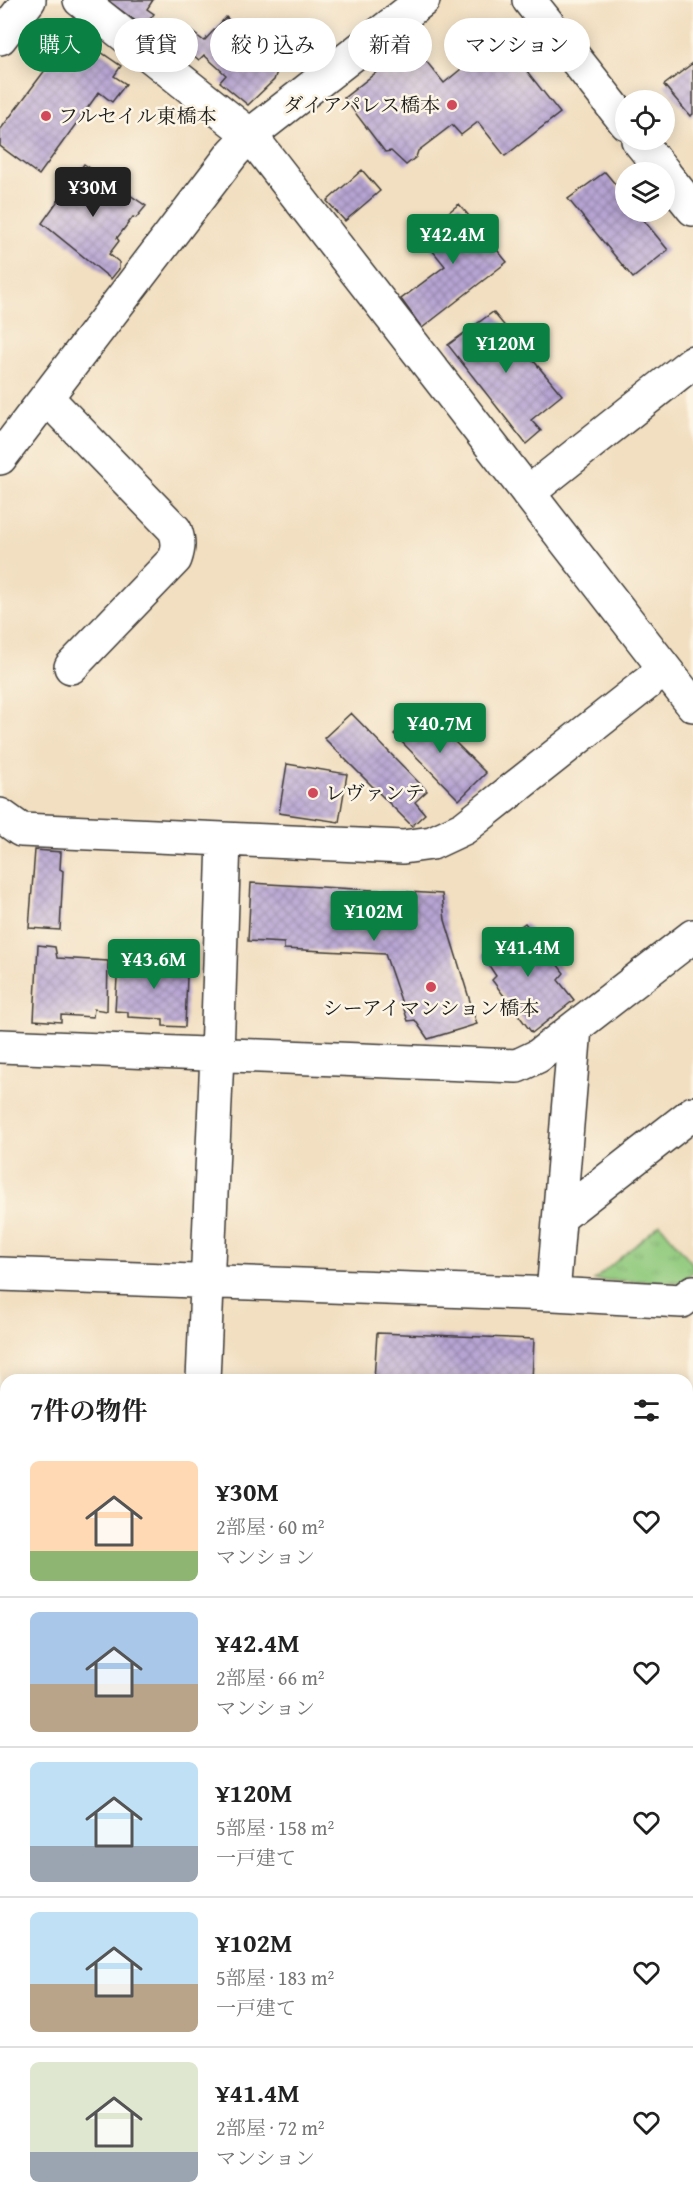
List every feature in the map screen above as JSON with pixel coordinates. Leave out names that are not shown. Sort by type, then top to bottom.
[{"type":"street","points":[[0,38],[29,0]]},
{"type":"street","points":[[80,0],[250,135],[693,705]]},
{"type":"street","points":[[0,458],[232,153],[250,135],[423,0]]},
{"type":"street","points":[[529,0],[615,109]]},
{"type":"street","points":[[646,150],[655,162]]},
{"type":"street","points":[[675,187],[693,209]]},
{"type":"street","points":[[528,493],[693,362]]},
{"type":"street","points":[[46,398],[175,530],[178,539],[175,559],[71,667]]},
{"type":"street","points":[[0,815],[21,830],[403,847],[432,843],[464,828],[665,669]]},
{"type":"street","points":[[203,1374],[224,840]]},
{"type":"street","points":[[0,1046],[517,1066],[538,1056],[693,936]]},
{"type":"street","points":[[553,1294],[575,1028]]},
{"type":"street","points":[[560,1217],[693,1113]]},
{"type":"street","points":[[0,1274],[553,1294],[682,1301],[693,1292]]},
{"type":"green space","points":[[660,1224],[693,1264],[693,1272],[680,1282],[594,1280]]},
{"type":"building","points":[[107,0],[153,0],[147,9],[154,14],[151,18],[132,18]]},
{"type":"building","points":[[210,34],[210,60],[204,55],[198,59],[198,36],[204,41]]},
{"type":"building","name":"フルセイル東橋本","points":[[102,53],[114,61],[114,72],[117,72],[114,76],[126,84],[112,102],[99,92],[39,175],[0,146],[0,130],[44,72],[102,72]]},
{"type":"building","points":[[693,63],[693,114],[690,116],[675,98],[675,90],[668,90],[664,85]]},
{"type":"building","name":"ダイアパレス橋本","points":[[432,68],[444,83],[457,72],[528,72],[560,113],[505,156],[478,122],[461,135],[452,125],[418,151],[416,157],[406,165],[391,151],[385,152],[344,98],[377,72],[432,72]]},
{"type":"building","points":[[223,72],[277,72],[274,80],[248,105],[220,82],[226,75]]},
{"type":"building","points":[[84,164],[146,206],[136,218],[133,217],[117,238],[119,241],[109,254],[119,262],[119,269],[111,279],[42,223]]},
{"type":"building","points":[[362,170],[380,191],[345,221],[327,201]]},
{"type":"building","points":[[605,172],[615,184],[615,222],[645,222],[668,250],[633,278],[568,199]]},
{"type":"building","points":[[459,204],[507,262],[422,328],[401,299],[445,266],[420,235]]},
{"type":"building","points":[[493,312],[562,395],[531,420],[541,431],[526,444],[448,345]]},
{"type":"building","points":[[420,707],[486,773],[459,800],[394,734]]},
{"type":"building","points":[[351,713],[427,791],[415,802],[425,814],[412,826],[324,738]]},
{"type":"building","name":"レヴァンテ","points":[[287,764],[347,774],[339,822],[279,813]]},
{"type":"building","points":[[35,850],[61,852],[60,869],[63,871],[60,930],[29,928]]},
{"type":"building","name":"シーアイマンション橋本","points":[[251,883],[442,894],[445,920],[477,1024],[428,1039],[415,1020],[408,1021],[385,954],[284,949],[284,943],[248,941]]},
{"type":"building","points":[[525,923],[564,973],[558,980],[574,1000],[532,1033],[492,980],[496,976],[482,955]]},
{"type":"building","points":[[38,945],[55,947],[57,958],[108,961],[107,1011],[94,1009],[93,1017],[61,1015],[61,1022],[34,1020]]},
{"type":"building","points":[[173,948],[188,951],[185,1027],[163,1026],[163,1019],[128,1017],[128,1012],[115,1011],[118,962],[170,964]]},
{"type":"building","points":[[377,1333],[534,1339],[532,1374],[374,1374]]},
{"type":"place","name":"ダイアパレス橋本","points":[[452,105]]},
{"type":"place","name":"フルセイル東橋本","points":[[46,116]]},
{"type":"place","name":"レヴァンテ","points":[[313,793]]},
{"type":"place","name":"シーアイマンション橋本","points":[[431,987]]}]
